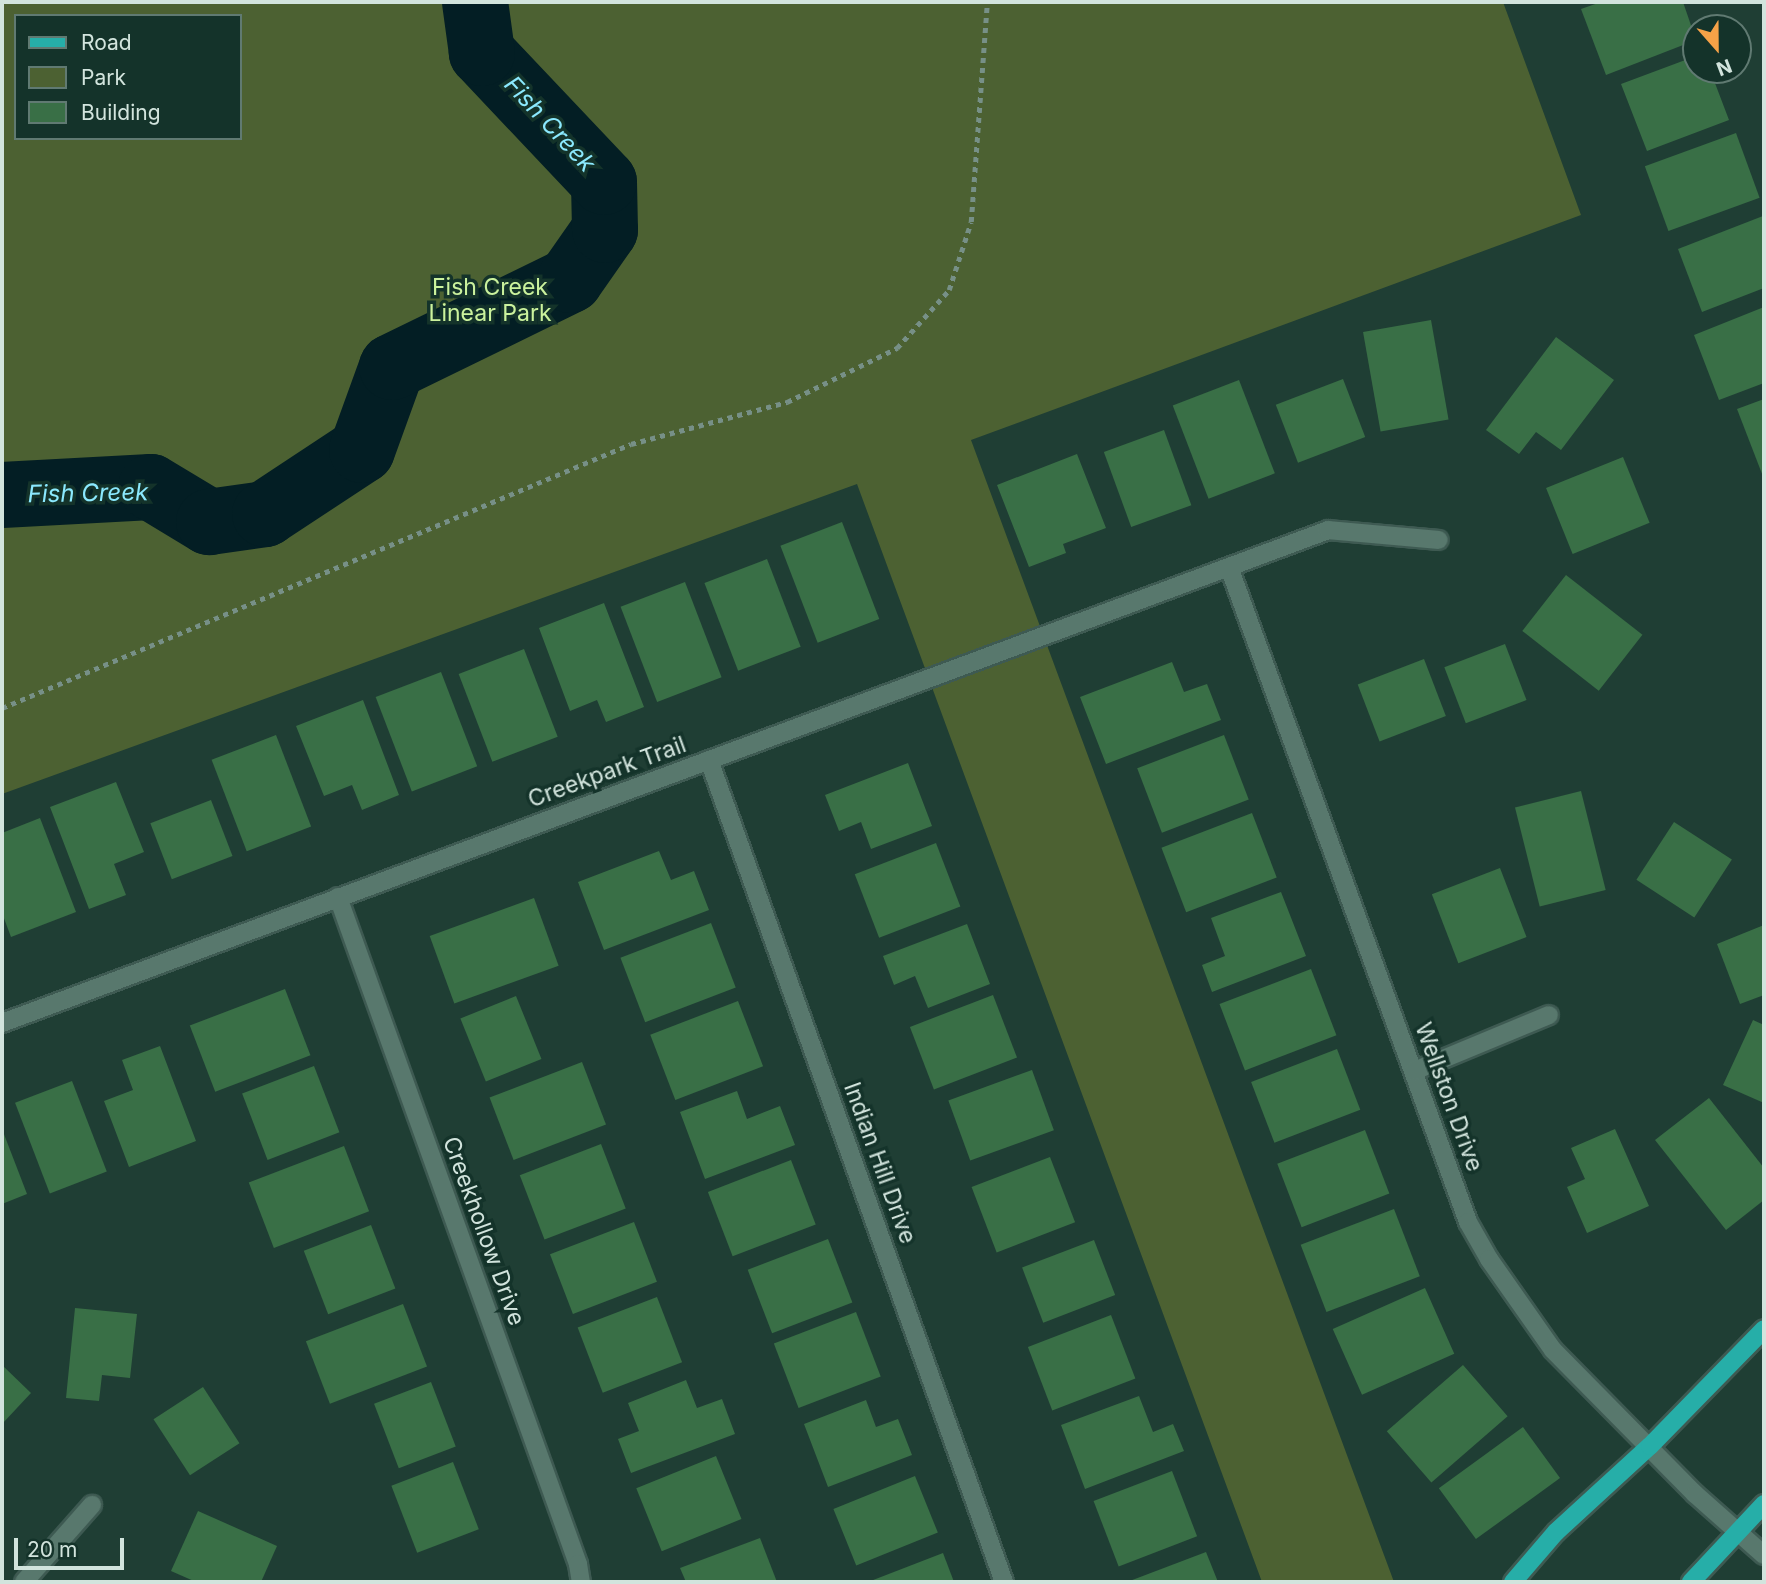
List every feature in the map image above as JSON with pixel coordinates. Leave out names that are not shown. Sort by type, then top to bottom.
[{"type":"main road","points":[[1513,1582],[1556,1532],[1650,1446],[1764,1329]]},
{"type":"main road","points":[[1690,1582],[1764,1504]]},
{"type":"street","name":"Creekpark Trail","points":[[2,1023],[1328,530],[1439,540]]},
{"type":"street","name":"Wellston Drive","points":[[1229,567],[1468,1222],[1489,1259],[1553,1350],[1695,1494],[1764,1555]]},
{"type":"street","name":"Indian Hill Drive","points":[[709,760],[1004,1582]]},
{"type":"street","name":"Creekhollow Drive","points":[[338,897],[578,1564],[581,1582]]},
{"type":"street","points":[[1414,1071],[1549,1015]]},
{"type":"street","points":[[24,1582],[92,1505]]},
{"type":"path","points":[[2,708],[631,444],[788,402],[897,348],[949,290],[971,222],[987,2]]},
{"type":"green space","name":"Fish Creek Linear Park","points":[[2,2],[1503,2],[1581,215],[971,440],[1394,1582],[1262,1582],[857,484],[2,794]]},
{"type":"building","points":[[1601,2],[1683,2],[1687,14],[1682,14],[1682,45],[1606,75],[1581,9]]},
{"type":"building","points":[[1682,61],[1682,84],[1715,84],[1729,120],[1647,151],[1621,84]]},
{"type":"building","points":[[1736,133],[1760,198],[1668,231],[1645,166]]},
{"type":"building","points":[[1763,216],[1764,288],[1702,312],[1678,249]]},
{"type":"building","points":[[1764,307],[1764,383],[1719,400],[1694,335]]},
{"type":"building","points":[[1431,320],[1449,419],[1381,431],[1363,332]]},
{"type":"building","points":[[1556,337],[1614,380],[1561,450],[1536,432],[1519,454],[1486,430]]},
{"type":"building","points":[[1343,379],[1365,437],[1298,463],[1276,405]]},
{"type":"building","points":[[1239,380],[1275,473],[1209,499],[1173,405]]},
{"type":"building","points":[[1764,399],[1764,479],[1737,409]]},
{"type":"building","points":[[1164,430],[1191,505],[1131,527],[1104,452]]},
{"type":"building","points":[[1077,454],[1106,528],[1063,544],[1066,553],[1029,567],[997,485]]},
{"type":"building","points":[[1623,457],[1650,523],[1573,554],[1546,488]]},
{"type":"building","points":[[842,522],[879,619],[818,643],[780,546]]},
{"type":"building","points":[[767,559],[801,647],[738,671],[704,583]]},
{"type":"building","points":[[1566,575],[1642,635],[1599,691],[1522,631]]},
{"type":"building","points":[[685,582],[722,677],[657,702],[621,607]]},
{"type":"building","points":[[604,603],[644,707],[606,722],[597,700],[570,711],[539,628]]},
{"type":"building","points":[[1505,644],[1527,700],[1466,723],[1444,667]]},
{"type":"building","points":[[524,649],[558,737],[492,762],[459,674]]},
{"type":"building","points":[[1424,659],[1446,716],[1380,741],[1358,684]]},
{"type":"building","points":[[1172,662],[1184,692],[1207,684],[1221,720],[1106,764],[1080,697]]},
{"type":"building","points":[[441,672],[477,766],[412,791],[376,697]]},
{"type":"building","points":[[363,700],[399,795],[362,810],[352,785],[324,796],[296,726]]},
{"type":"building","points":[[276,735],[311,826],[247,851],[212,760]]},
{"type":"building","points":[[1224,735],[1249,799],[1162,833],[1137,768]]},
{"type":"building","points":[[908,763],[932,826],[871,849],[861,822],[839,831],[825,795]]},
{"type":"building","points":[[116,782],[144,852],[114,864],[126,895],[89,909],[50,807]]},
{"type":"building","points":[[1581,791],[1606,890],[1540,906],[1515,807]]},
{"type":"building","points":[[211,800],[233,856],[172,879],[150,823]]},
{"type":"building","points":[[1252,813],[1277,877],[1186,912],[1161,848]]},
{"type":"building","points":[[40,818],[76,912],[11,937],[2,913],[2,833]]},
{"type":"building","points":[[1674,822],[1732,860],[1694,917],[1636,880]]},
{"type":"building","points":[[936,843],[960,906],[879,938],[855,874]]},
{"type":"building","points":[[659,851],[671,880],[694,871],[709,910],[604,950],[578,882]]},
{"type":"building","points":[[1500,868],[1527,937],[1458,963],[1432,894]]},
{"type":"building","points":[[1281,892],[1306,956],[1212,992],[1202,965],[1225,956],[1211,918]]},
{"type":"building","points":[[534,898],[559,966],[454,1004],[430,936]]},
{"type":"building","points":[[711,923],[736,987],[645,1022],[620,958]]},
{"type":"building","points":[[967,924],[990,984],[928,1008],[915,976],[894,985],[883,956]]},
{"type":"building","points":[[1764,925],[1764,995],[1740,1004],[1717,944]]},
{"type":"building","points":[[1311,969],[1336,1035],[1245,1070],[1220,1004]]},
{"type":"building","points":[[285,989],[310,1055],[215,1092],[190,1026]]},
{"type":"building","points":[[993,995],[1017,1058],[934,1089],[910,1027]]},
{"type":"building","points":[[516,996],[541,1059],[486,1082],[460,1018]]},
{"type":"building","points":[[738,1001],[763,1066],[675,1100],[650,1035]]},
{"type":"building","points":[[1753,1020],[1764,1025],[1764,1103],[1723,1085]]},
{"type":"building","points":[[160,1046],[196,1141],[129,1167],[104,1101],[133,1090],[122,1060]]},
{"type":"building","points":[[1337,1049],[1360,1110],[1274,1143],[1251,1082]]},
{"type":"building","points":[[582,1062],[606,1125],[514,1160],[490,1097]]},
{"type":"building","points":[[314,1066],[339,1132],[268,1160],[242,1094]]},
{"type":"building","points":[[1032,1070],[1054,1130],[970,1161],[948,1100]]},
{"type":"building","points":[[72,1081],[107,1172],[50,1193],[15,1103]]},
{"type":"building","points":[[737,1091],[747,1119],[780,1106],[795,1145],[705,1179],[680,1112]]},
{"type":"building","points":[[1709,1098],[1764,1168],[1764,1200],[1726,1230],[1655,1140]]},
{"type":"building","points":[[2,1129],[27,1194],[2,1204]]},
{"type":"building","points":[[1615,1129],[1649,1206],[1587,1233],[1567,1187],[1585,1179],[1571,1148]]},
{"type":"building","points":[[1365,1130],[1389,1193],[1302,1227],[1277,1164]]},
{"type":"building","points":[[601,1144],[626,1208],[545,1240],[520,1175]]},
{"type":"building","points":[[344,1146],[369,1211],[274,1248],[249,1183]]},
{"type":"building","points":[[1050,1157],[1075,1222],[997,1252],[972,1187]]},
{"type":"building","points":[[791,1160],[816,1224],[733,1256],[708,1192]]},
{"type":"building","points":[[1394,1209],[1420,1276],[1326,1312],[1301,1245]]},
{"type":"building","points":[[634,1222],[657,1282],[573,1314],[550,1254]]},
{"type":"building","points":[[371,1225],[395,1288],[328,1314],[304,1251]]},
{"type":"building","points":[[828,1239],[852,1302],[772,1333],[748,1270]]},
{"type":"building","points":[[1094,1240],[1115,1295],[1043,1323],[1022,1268]]},
{"type":"building","points":[[1425,1288],[1454,1354],[1362,1395],[1333,1329]]},
{"type":"building","points":[[657,1297],[682,1362],[603,1393],[578,1327]]},
{"type":"building","points":[[403,1304],[427,1367],[330,1404],[306,1341]]},
{"type":"building","points":[[75,1308],[137,1314],[130,1378],[102,1375],[99,1401],[66,1398]]},
{"type":"building","points":[[856,1312],[881,1376],[799,1408],[774,1344]]},
{"type":"building","points":[[1111,1315],[1135,1378],[1052,1410],[1028,1347]]},
{"type":"building","points":[[2,1365],[31,1393],[2,1424]]},
{"type":"building","points":[[1463,1365],[1508,1416],[1431,1483],[1387,1431]]},
{"type":"building","points":[[686,1380],[697,1408],[722,1399],[735,1434],[631,1473],[618,1439],[639,1431],[628,1403]]},
{"type":"building","points":[[431,1382],[456,1446],[399,1468],[374,1404]]},
{"type":"building","points":[[203,1387],[239,1443],[190,1475],[154,1419]]},
{"type":"building","points":[[1139,1396],[1153,1432],[1173,1424],[1184,1451],[1085,1489],[1061,1425]]},
{"type":"building","points":[[866,1400],[876,1427],[898,1419],[912,1455],[828,1487],[804,1424]]},
{"type":"building","points":[[1523,1427],[1560,1478],[1476,1539],[1439,1488]]},
{"type":"building","points":[[716,1456],[741,1519],[662,1551],[636,1488]]},
{"type":"building","points":[[453,1462],[479,1529],[417,1553],[391,1486]]},
{"type":"building","points":[[1172,1471],[1197,1536],[1119,1566],[1094,1501]]},
{"type":"building","points":[[915,1476],[938,1533],[856,1566],[833,1509]]},
{"type":"building","points":[[198,1511],[277,1546],[261,1582],[196,1582],[171,1571]]},
{"type":"building","points":[[760,1538],[777,1582],[686,1582],[680,1568]]},
{"type":"building","points":[[1206,1552],[1218,1582],[1127,1582]]},
{"type":"building","points":[[943,1553],[954,1582],[868,1582]]},
{"type":"waterway","name":"Fish Creek","points":[[2,495],[151,487],[209,522],[265,514],[362,450],[392,367],[570,280],[605,230],[604,182],[482,53],[475,2]]}]
